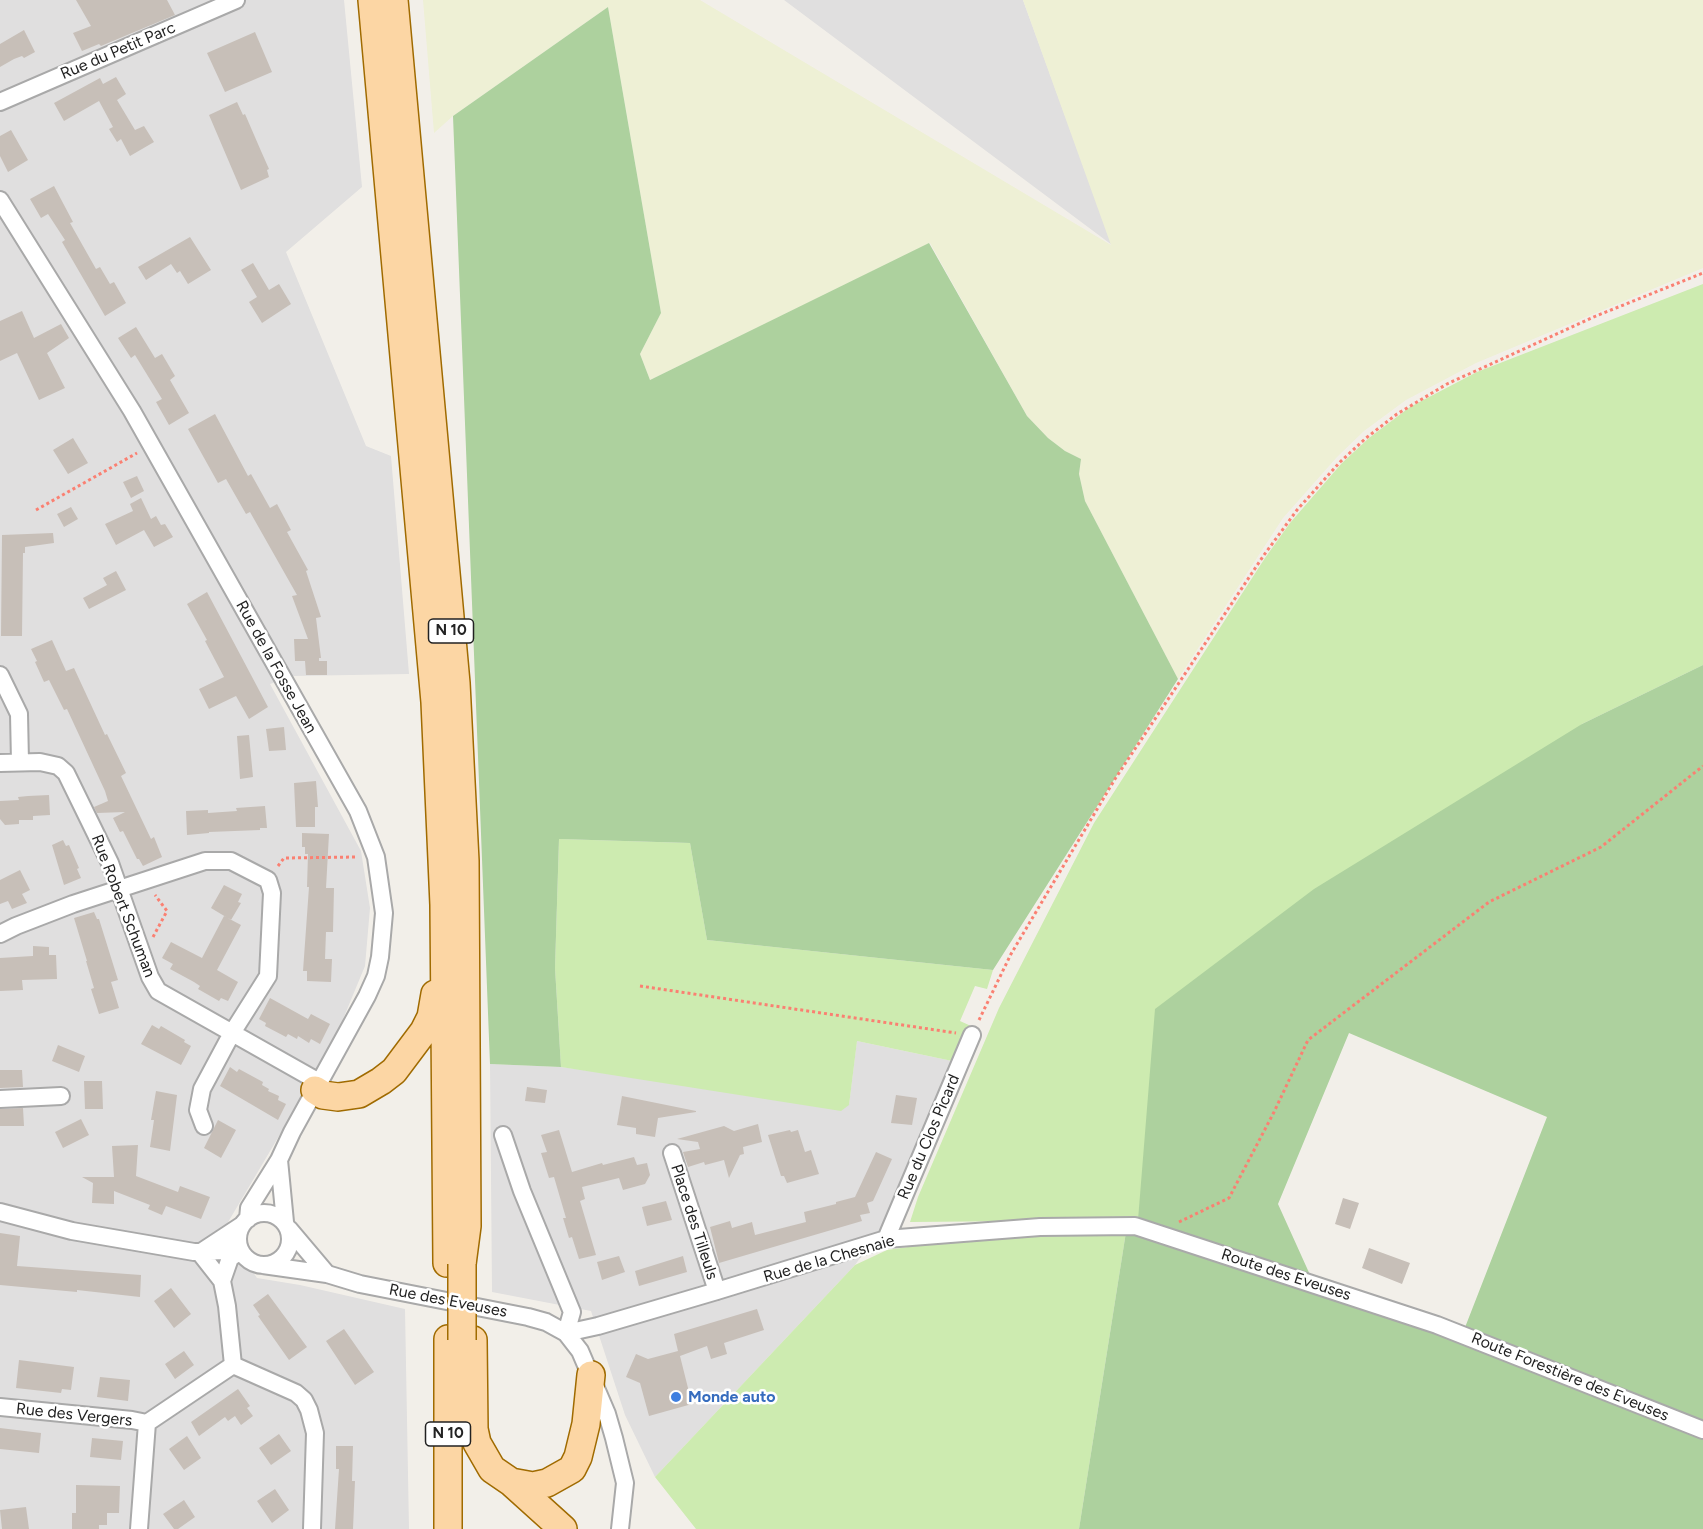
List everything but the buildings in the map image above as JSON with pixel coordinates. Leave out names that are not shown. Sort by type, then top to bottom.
[{"type":"main road","name":"N 10","points":[[372,0],[435,702],[460,1264],[464,1529]]},
{"type":"main road","name":"N 10","points":[[394,0],[456,683],[465,861],[467,1226],[460,1264]]},
{"type":"main road","points":[[317,1086],[322,1095],[338,1097],[359,1094],[394,1071],[424,1031],[431,1017],[435,996],[437,903],[443,882]]},
{"type":"main road","name":"N 10","points":[[448,1529],[461,1340]]},
{"type":"main road","points":[[461,1340],[477,1443],[492,1469],[511,1482],[563,1529]]},
{"type":"main road","points":[[511,1482],[533,1486],[548,1483],[572,1469],[578,1457],[586,1424],[591,1376]]},
{"type":"street","name":"Rue du Petit Parc","points":[[0,102],[236,0]]},
{"type":"street","name":"Rue de la Fosse Jean","points":[[0,200],[132,411],[358,811],[376,857],[384,913],[376,976],[279,1160],[249,1208],[238,1239],[248,1255]]},
{"type":"street","points":[[0,675],[19,714],[20,762]]},
{"type":"street","name":"Rue Robert Schuman","points":[[0,763],[50,763],[66,773],[110,863],[142,956],[158,992],[232,1033],[317,1086]]},
{"type":"street","points":[[0,934],[16,926],[119,889],[205,861],[231,861],[268,880],[272,893],[268,976],[232,1033],[202,1089],[198,1110],[204,1126]]},
{"type":"street","name":"Rue du Clos Picard","points":[[886,1239],[972,1035]]},
{"type":"street","points":[[0,1099],[61,1096]]},
{"type":"street","points":[[503,1135],[522,1191],[572,1312],[566,1333],[580,1351],[607,1414],[625,1483],[620,1529]]},
{"type":"street","name":"Place des Tilleuls","points":[[672,1153],[717,1292]]},
{"type":"street","points":[[222,1281],[230,1258],[248,1255],[277,1262],[287,1251],[290,1244],[279,1160]]},
{"type":"street","name":"Rue des Eveuses","points":[[0,1212],[72,1231],[200,1253],[226,1251],[248,1255],[360,1284],[528,1317],[546,1322],[566,1333]]},
{"type":"street","points":[[233,1365],[222,1281],[200,1253],[245,1222],[263,1213],[279,1217],[327,1274]]},
{"type":"street","name":"Route des Eveuses","points":[[1135,1226],[1437,1325]]},
{"type":"street","name":"Rue de la Chesnaie","points":[[566,1333],[717,1292],[886,1239],[1040,1227],[1135,1226]]},
{"type":"street","points":[[227,1306],[233,1275],[248,1255]]},
{"type":"street","name":"Route Forestière des Eveuses","points":[[1437,1325],[1703,1430]]},
{"type":"street","points":[[139,1529],[147,1423],[233,1365]]},
{"type":"street","points":[[233,1365],[296,1393],[304,1400],[309,1410],[315,1433],[312,1529]]},
{"type":"street","name":"Rue des Vergers","points":[[0,1407],[147,1423]]},
{"type":"path","points":[[640,986],[972,1035],[1011,954],[1115,780],[1264,555],[1297,510],[1340,462],[1397,414],[1447,384],[1564,330],[1703,273]]},
{"type":"path","points":[[36,510],[151,445]]},
{"type":"path","points":[[1155,1232],[1228,1198],[1274,1112],[1308,1040],[1489,902],[1601,847],[1703,766]]},
{"type":"path","points":[[268,880],[284,858],[376,857]]},
{"type":"path","points":[[142,956],[167,911],[152,890],[149,879]]},
{"type":"shaded area","points":[[0,0],[344,0],[362,187],[286,252],[366,446],[391,456],[409,674],[293,676],[270,684],[361,851],[370,908],[365,966],[331,1048],[224,1229],[257,1278],[300,1285],[405,1309],[409,1529],[0,1529]]},
{"type":"shaded area","points":[[784,0],[1023,0],[1112,245]]},
{"type":"shaded area","points":[[857,1041],[957,1062],[880,1231],[855,1265],[655,1477],[625,1415],[591,1311],[492,1292],[490,1064],[561,1067],[849,1105]]},
{"type":"green space","points":[[423,0],[700,0],[1111,245],[1023,0],[1703,0],[1703,268],[1476,363],[1406,400],[1364,431],[1337,457],[1283,518],[1178,679],[1085,501],[1079,474],[1081,459],[1065,451],[1048,438],[1027,416],[930,243],[650,380],[640,354],[661,313],[608,7],[453,116],[434,133]]},
{"type":"green space","points":[[608,7],[661,313],[640,354],[650,380],[929,243],[1027,416],[1048,438],[1065,451],[1081,459],[1079,474],[1085,501],[1178,679],[993,970],[707,940],[690,843],[559,839],[555,968],[561,1067],[490,1064],[453,116]]},
{"type":"green space","points":[[1703,284],[1703,665],[1582,724],[1138,1220],[910,1222],[918,1197],[999,1008],[1094,823],[1290,523],[1342,463],[1369,438],[1410,407],[1477,372]]},
{"type":"green space","points":[[1703,665],[1703,1529],[1079,1529],[1126,1232],[1138,1220],[1155,1009],[1314,889],[1582,724]],"holes":[[[1349,1033],[1547,1117],[1464,1330],[1311,1277],[1278,1204]]]},
{"type":"green space","points":[[559,839],[690,843],[707,940],[993,970],[987,989],[975,986],[960,1021],[971,1026],[957,1062],[857,1041],[849,1105],[841,1111],[561,1067],[555,968]]},
{"type":"green space","points":[[1126,1232],[1079,1529],[696,1529],[655,1477],[855,1265],[887,1250],[985,1236]]},
{"type":"place","name":"Monde auto","points":[[676,1397]]}]
